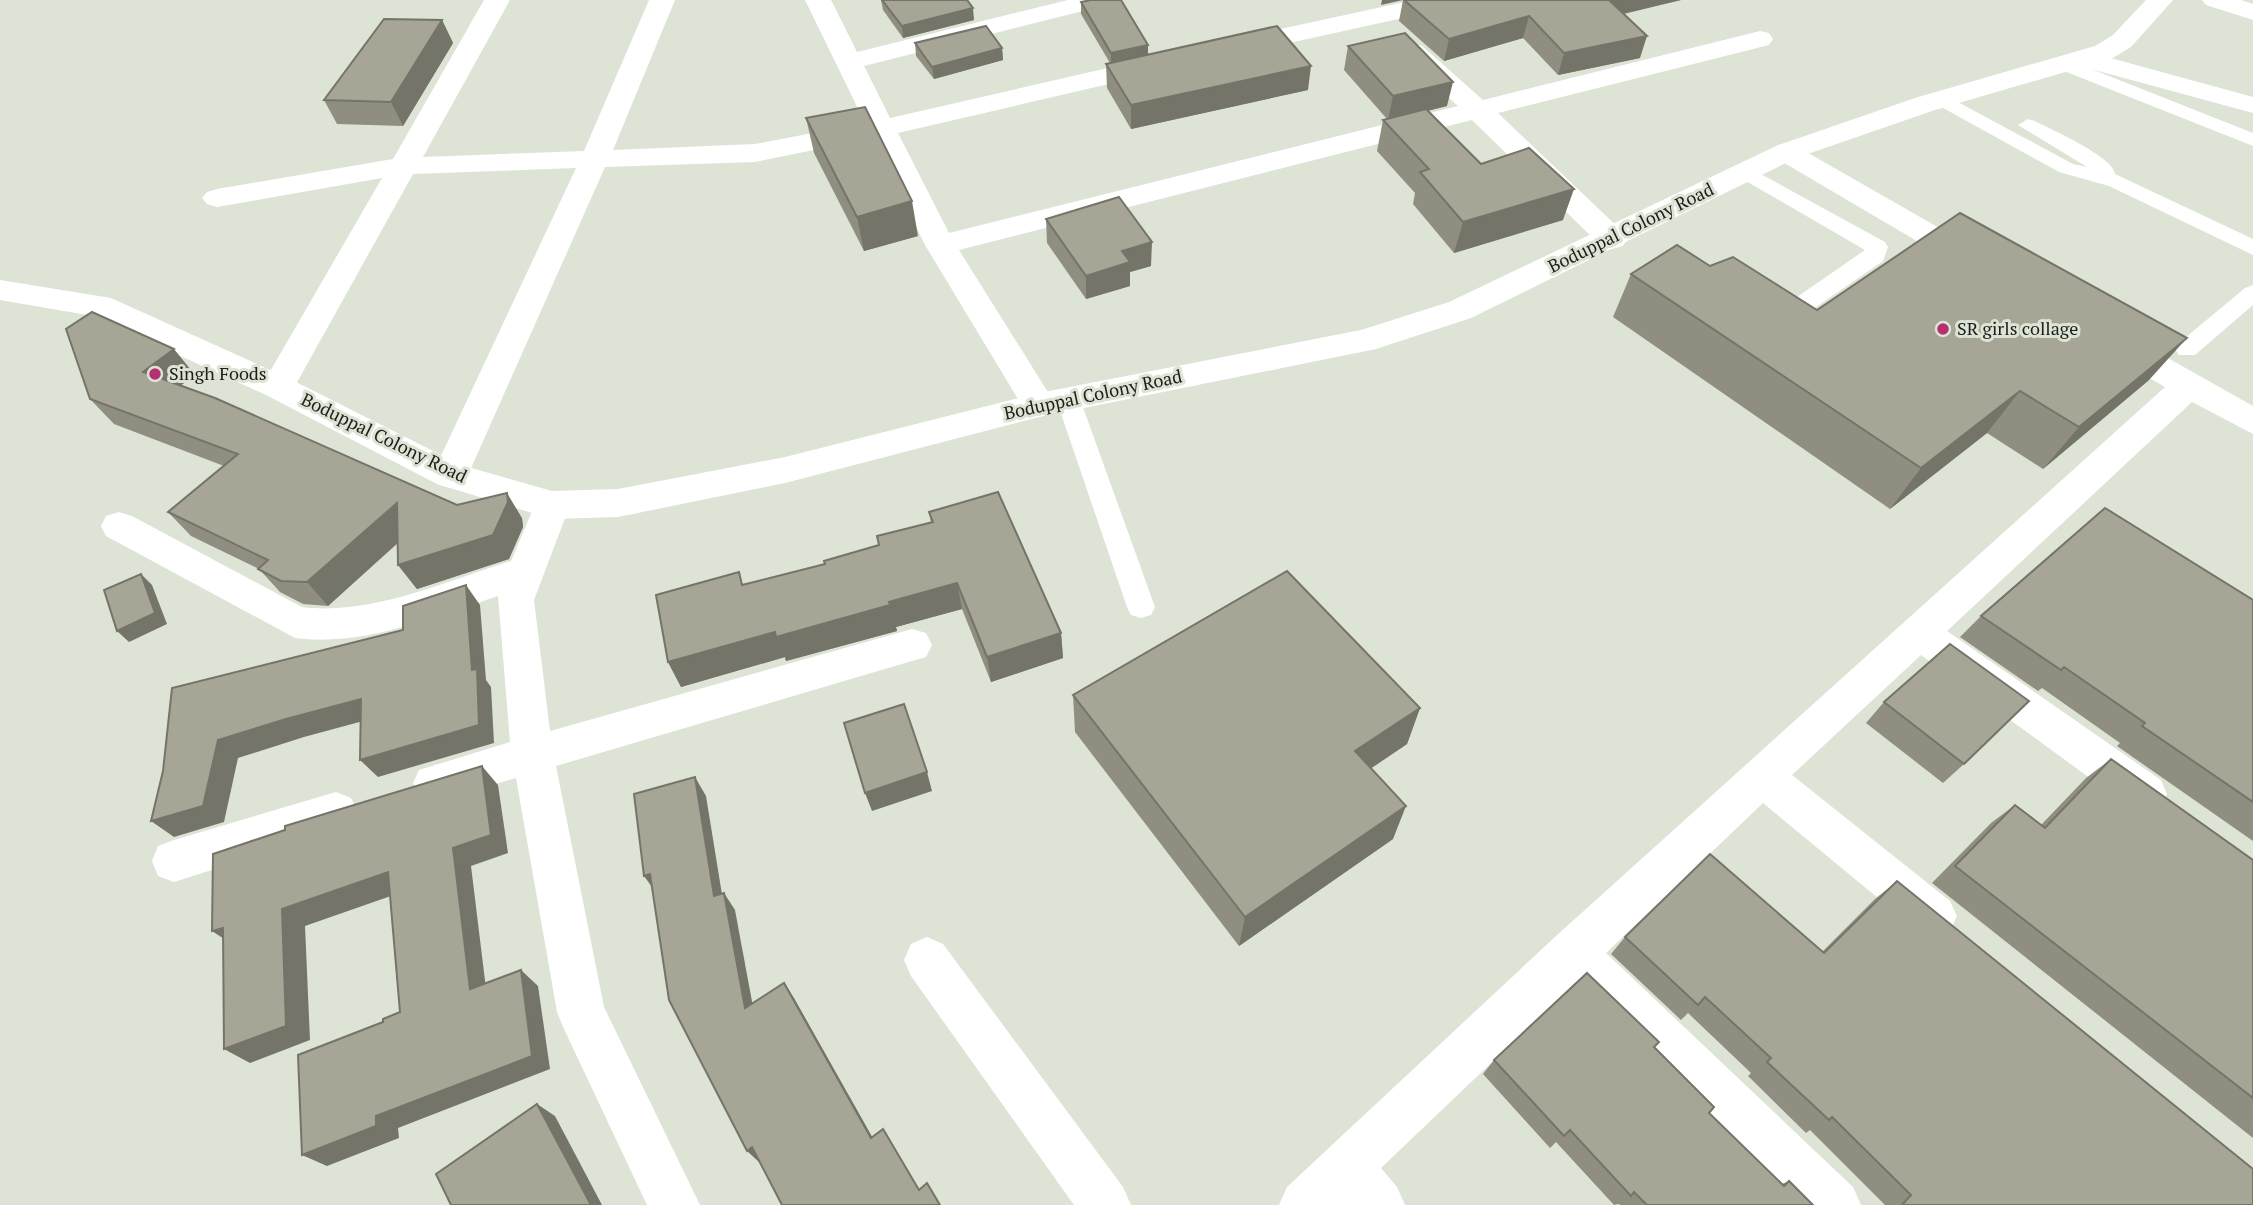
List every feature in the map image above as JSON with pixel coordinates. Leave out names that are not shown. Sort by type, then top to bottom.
[{"type":"street","points":[[278,387],[497,0]]},
{"type":"street","points":[[450,475],[595,158],[662,0]]},
{"type":"street","points":[[818,0],[940,245],[1054,402]]},
{"type":"street","points":[[849,62],[1098,0]]},
{"type":"street","points":[[1209,53],[1364,8],[1448,0]]},
{"type":"street","name":"Boduppal Colony Road","points":[[0,289],[100,306],[278,387],[450,475],[552,505],[618,503],[785,470],[1054,402],[1364,341],[1460,310],[1612,239],[1786,152],[1956,96],[2076,62],[2122,41],[2160,0]]},
{"type":"street","points":[[2215,0],[2253,12]]},
{"type":"street","points":[[1364,8],[1478,110],[1612,239]]},
{"type":"street","points":[[940,245],[1760,39]]},
{"type":"street","points":[[217,198],[402,166],[755,153],[882,128],[1181,59]]},
{"type":"street","points":[[2076,62],[2253,105]]},
{"type":"street","points":[[1786,152],[1999,276]]},
{"type":"street","points":[[2094,331],[2188,367],[2253,422]]},
{"type":"street","points":[[1304,1205],[1572,952],[1920,633],[2088,505],[2188,367]]},
{"type":"street","points":[[552,505],[515,600],[532,753],[581,1012],[674,1205]]},
{"type":"street","points":[[119,526],[307,626],[364,620],[527,571]]},
{"type":"street","points":[[1920,633],[2175,815]]},
{"type":"street","points":[[174,861],[532,753],[912,645]]},
{"type":"street","points":[[1762,776],[1965,940]]},
{"type":"street","points":[[1572,952],[1835,1205]]},
{"type":"street","points":[[927,960],[1105,1205]]},
{"type":"street","points":[[1347,1167],[1379,1205]]},
{"type":"lane","points":[[2076,62],[2253,140]]},
{"type":"lane","points":[[1956,96],[2066,168],[2116,181],[2253,248]]},
{"type":"lane","points":[[1746,172],[1877,247],[1875,256],[1782,319]]},
{"type":"lane","points":[[2188,367],[2253,293]]},
{"type":"lane","points":[[1054,402],[1141,607]]},
{"type":"building","points":[[882,0],[967,0],[973,8],[902,26]]},
{"type":"building","points":[[1121,0],[1148,45],[1111,53],[1081,2]]},
{"type":"building","points":[[1404,0],[1609,0],[1647,36],[1564,53],[1529,16],[1449,39]]},
{"type":"building","points":[[384,19],[442,20],[391,102],[324,100]]},
{"type":"building","points":[[986,26],[1002,48],[932,67],[915,43]]},
{"type":"building","points":[[1277,26],[1311,66],[1131,105],[1106,64]]},
{"type":"building","points":[[1405,33],[1453,82],[1393,96],[1348,46]]},
{"type":"building","points":[[865,107],[912,201],[857,217],[806,118]]},
{"type":"building","points":[[1426,109],[1481,164],[1529,148],[1574,189],[1463,222],[1420,172],[1429,169],[1383,120]]},
{"type":"building","points":[[1119,197],[1152,242],[1122,251],[1130,262],[1086,276],[1046,219]]},
{"type":"building","points":[[1960,213],[2187,338],[2079,427],[2020,391],[1921,468],[1631,274],[1677,245],[1710,266],[1733,257],[1817,310]]},
{"type":"building","points":[[92,312],[174,349],[143,372],[215,398],[457,505],[507,493],[508,502],[493,535],[398,565],[397,503],[307,582],[281,581],[258,569],[268,560],[168,512],[238,454],[90,399],[66,329]]},
{"type":"building","points":[[998,492],[1061,633],[987,657],[957,583],[776,637],[775,632],[668,662],[656,595],[739,572],[742,585],[825,564],[824,561],[879,545],[877,536],[933,522],[929,512]]},
{"type":"building","points":[[2105,508],[2253,600],[2253,802],[2142,726],[2145,723],[2064,667],[2061,670],[1981,616]]},
{"type":"building","points":[[1287,571],[1420,708],[1355,751],[1406,806],[1245,917],[1073,695]]},
{"type":"building","points":[[141,574],[155,613],[117,631],[104,590]]},
{"type":"building","points":[[466,585],[472,670],[477,669],[479,725],[360,760],[361,699],[286,719],[218,740],[203,806],[151,821],[163,771],[172,688],[403,630],[403,606]]},
{"type":"building","points":[[1950,644],[2029,701],[1964,764],[1884,702]]},
{"type":"building","points":[[904,704],[927,772],[865,793],[844,723]]},
{"type":"building","points":[[2111,759],[2253,860],[2253,1098],[1955,866],[2015,805],[2045,828]]},
{"type":"building","points":[[482,766],[491,835],[453,848],[470,989],[521,970],[532,1056],[376,1116],[376,1126],[302,1155],[298,1055],[383,1022],[383,1019],[400,1012],[388,872],[282,909],[286,1026],[224,1049],[223,928],[212,931],[213,854],[285,830],[285,826]]},
{"type":"building","points":[[695,777],[714,896],[724,893],[745,1008],[784,983],[871,1138],[883,1129],[919,1190],[927,1183],[940,1205],[782,1205],[752,1147],[747,1151],[669,1000],[650,874],[644,876],[634,794]]},
{"type":"building","points":[[1710,854],[1824,953],[1897,881],[2253,1169],[2253,1205],[1902,1205],[1911,1195],[1832,1117],[1829,1120],[1767,1062],[1771,1058],[1705,997],[1698,1005],[1625,937]]},
{"type":"building","points":[[1587,973],[1659,1042],[1654,1047],[1714,1107],[1709,1113],[1784,1186],[1789,1181],[1813,1205],[1647,1205],[1634,1192],[1631,1196],[1570,1130],[1564,1136],[1494,1060]]},
{"type":"building","points":[[537,1104],[591,1205],[451,1205],[436,1174]]},
{"type":"place","name":"SR girls collage","points":[[1943,329]]},
{"type":"place","name":"Singh Foods","points":[[155,374]]}]
